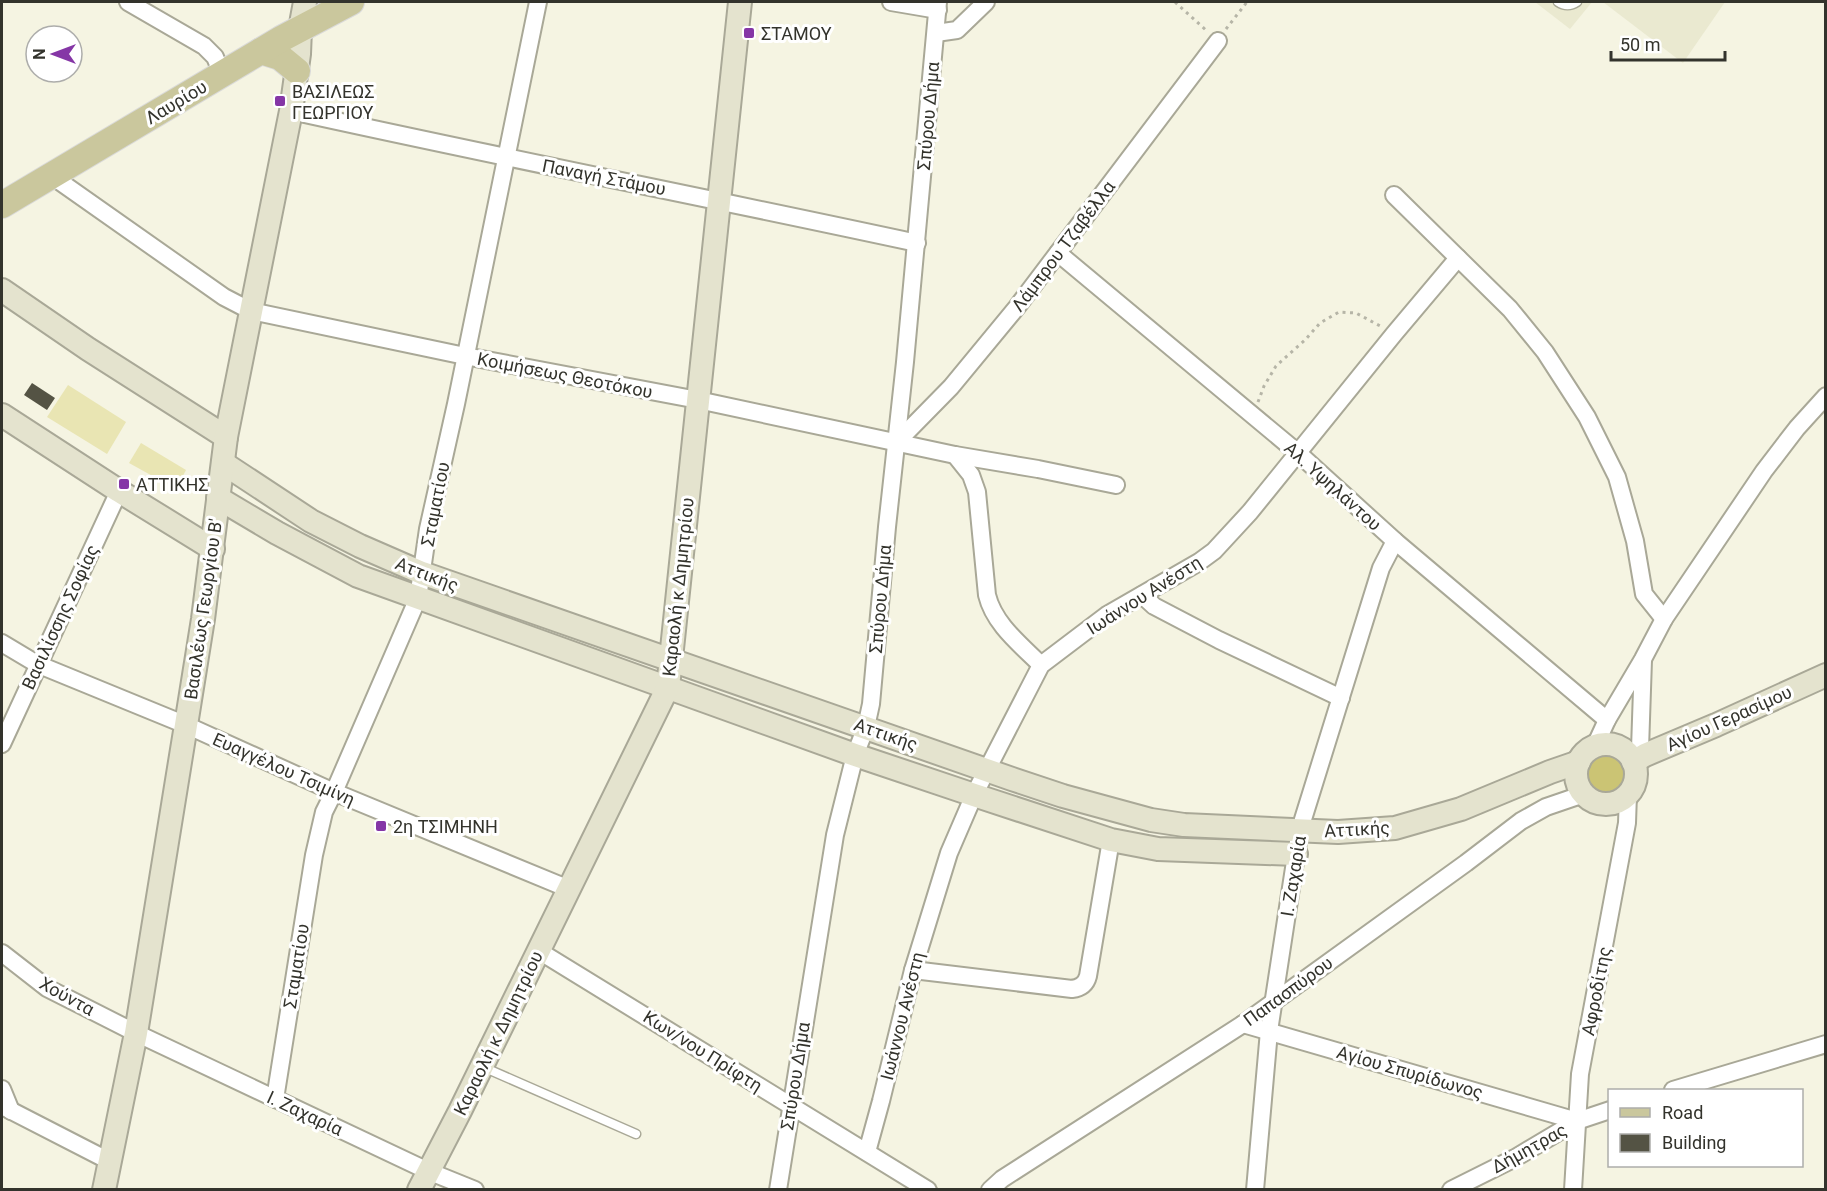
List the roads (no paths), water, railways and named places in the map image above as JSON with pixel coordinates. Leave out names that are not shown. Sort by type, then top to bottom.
[{"type":"main road","name":"Λαυρίου","points":[[2,205],[342,4]]},
{"type":"main road","points":[[261,51],[280,57],[297,71]]},
{"type":"street","points":[[128,2],[204,46],[214,57],[222,74]]},
{"type":"street","name":"Βασιλέως Γεωργίου Β'","points":[[104,1190],[136,1033],[213,549],[226,437],[291,111],[305,2]]},
{"type":"street","name":"Σταματίου","points":[[275,1099],[314,855],[324,812],[418,598],[428,529],[538,2]]},
{"type":"street","name":"Καραολή κ Δημητρίου","points":[[423,1180],[482,1066],[668,687],[740,2]]},
{"type":"street","points":[[891,2],[938,6]]},
{"type":"street","points":[[936,33],[957,30],[986,2]]},
{"type":"street","name":"Σπύρου Δήμα","points":[[778,1190],[835,835],[855,755],[866,727],[871,704],[938,6]]},
{"type":"street","name":"Λάμπρου Τζαβέλλα","points":[[897,442],[951,387],[1017,307],[1218,41]]},
{"type":"street","name":"Παναγή Στάμου","points":[[291,111],[917,243]]},
{"type":"street","name":"Κοιμήσεως Θεοτόκου","points":[[51,176],[224,297],[251,311],[465,356],[698,400],[955,455],[1116,485]]},
{"type":"street","points":[[1394,195],[1510,309],[1545,352],[1592,427],[1617,477],[1635,541],[1644,594],[1664,619]]},
{"type":"street","name":"Αλ. Υψηλάντου","points":[[1058,253],[1298,453],[1395,541],[1606,720]]},
{"type":"street","name":"Ιωάννου Ανέστη","points":[[867,1152],[913,970],[949,853],[974,795],[1041,665],[1107,615],[1214,551],[1250,512],[1458,258]]},
{"type":"street","points":[[2,290],[88,349],[226,437]]},
{"type":"street","points":[[1595,746],[1606,720],[1664,619],[1764,471],[1797,428],[1826,396]]},
{"type":"street","points":[[2,415],[213,549]]},
{"type":"street","points":[[955,455],[971,475],[977,492],[989,606],[998,621],[1041,665]]},
{"type":"street","name":"Αττικής","points":[[223,463],[311,521],[360,546],[422,573],[669,661],[1063,796],[1151,820],[1184,825],[1338,832],[1395,828],[1461,809],[1579,762]]},
{"type":"street","name":"Βασιλίσσης Σοφίας","points":[[2,744],[37,664],[119,491]]},
{"type":"street","name":"Αττικής","points":[[218,498],[277,533],[358,576],[855,755],[974,795],[1111,840],[1158,849],[1296,855]]},
{"type":"street","name":"Ι. Ζαχαρία","points":[[1255,1190],[1269,1031],[1300,830],[1381,567],[1395,541]]},
{"type":"street","points":[[1142,595],[1154,606],[1219,640],[1341,698]]},
{"type":"street","name":"Ευαγγέλου Τσιμίνη","points":[[2,643],[37,664],[186,725],[334,792],[569,889]]},
{"type":"street","points":[[1633,761],[1620,748],[1604,744],[1588,750],[1579,762],[1577,779],[1584,794],[1601,803],[1611,803],[1628,794],[1635,779],[1633,761],[1640,749],[1643,659]]},
{"type":"street","name":"Αγίου Γερασίμου","points":[[1633,761],[1826,675]]},
{"type":"street","name":"Παπασπύρου","points":[[990,1190],[1002,1179],[1243,1024],[1521,821],[1546,807],[1584,794]]},
{"type":"street","name":"Αφροδίτης","points":[[1573,1190],[1580,1074],[1627,823],[1628,794]]},
{"type":"street","points":[[913,970],[1071,989],[1081,987],[1088,976],[1111,840]]},
{"type":"street","name":"Κων/νου Πρίφτη","points":[[539,951],[928,1190]]},
{"type":"street","name":"Χούντα","points":[[2,953],[47,988],[136,1033]]},
{"type":"street","name":"Αγίου Σπυρίδωνος","points":[[1243,1024],[1577,1121]]},
{"type":"street","name":"Ι. Ζαχαρία","points":[[136,1033],[275,1099],[423,1180],[475,1190]]},
{"type":"street","points":[[1676,1089],[1826,1044]]},
{"type":"street","points":[[2,1089],[6,1109],[111,1162]]},
{"type":"street","name":"Δήμητρας","points":[[1451,1190],[1515,1158],[1577,1121],[1608,1111]]},
{"type":"lane","points":[[1558,2],[1566,5],[1577,2]]},
{"type":"lane","points":[[482,1066],[636,1134]]},
{"type":"place","name":"ΣΤΑΜΟΥ","points":[[749,33]]},
{"type":"place","name":"ΒΑΣΙΛΕΩΣ ΓΕΩΡΓΙΟΥ","points":[[280,101]]},
{"type":"place","name":"ΑΤΤΙΚΗΣ","points":[[124,484]]},
{"type":"place","name":"2η ΤΣΙΜΗΝΗ","points":[[381,826]]}]
